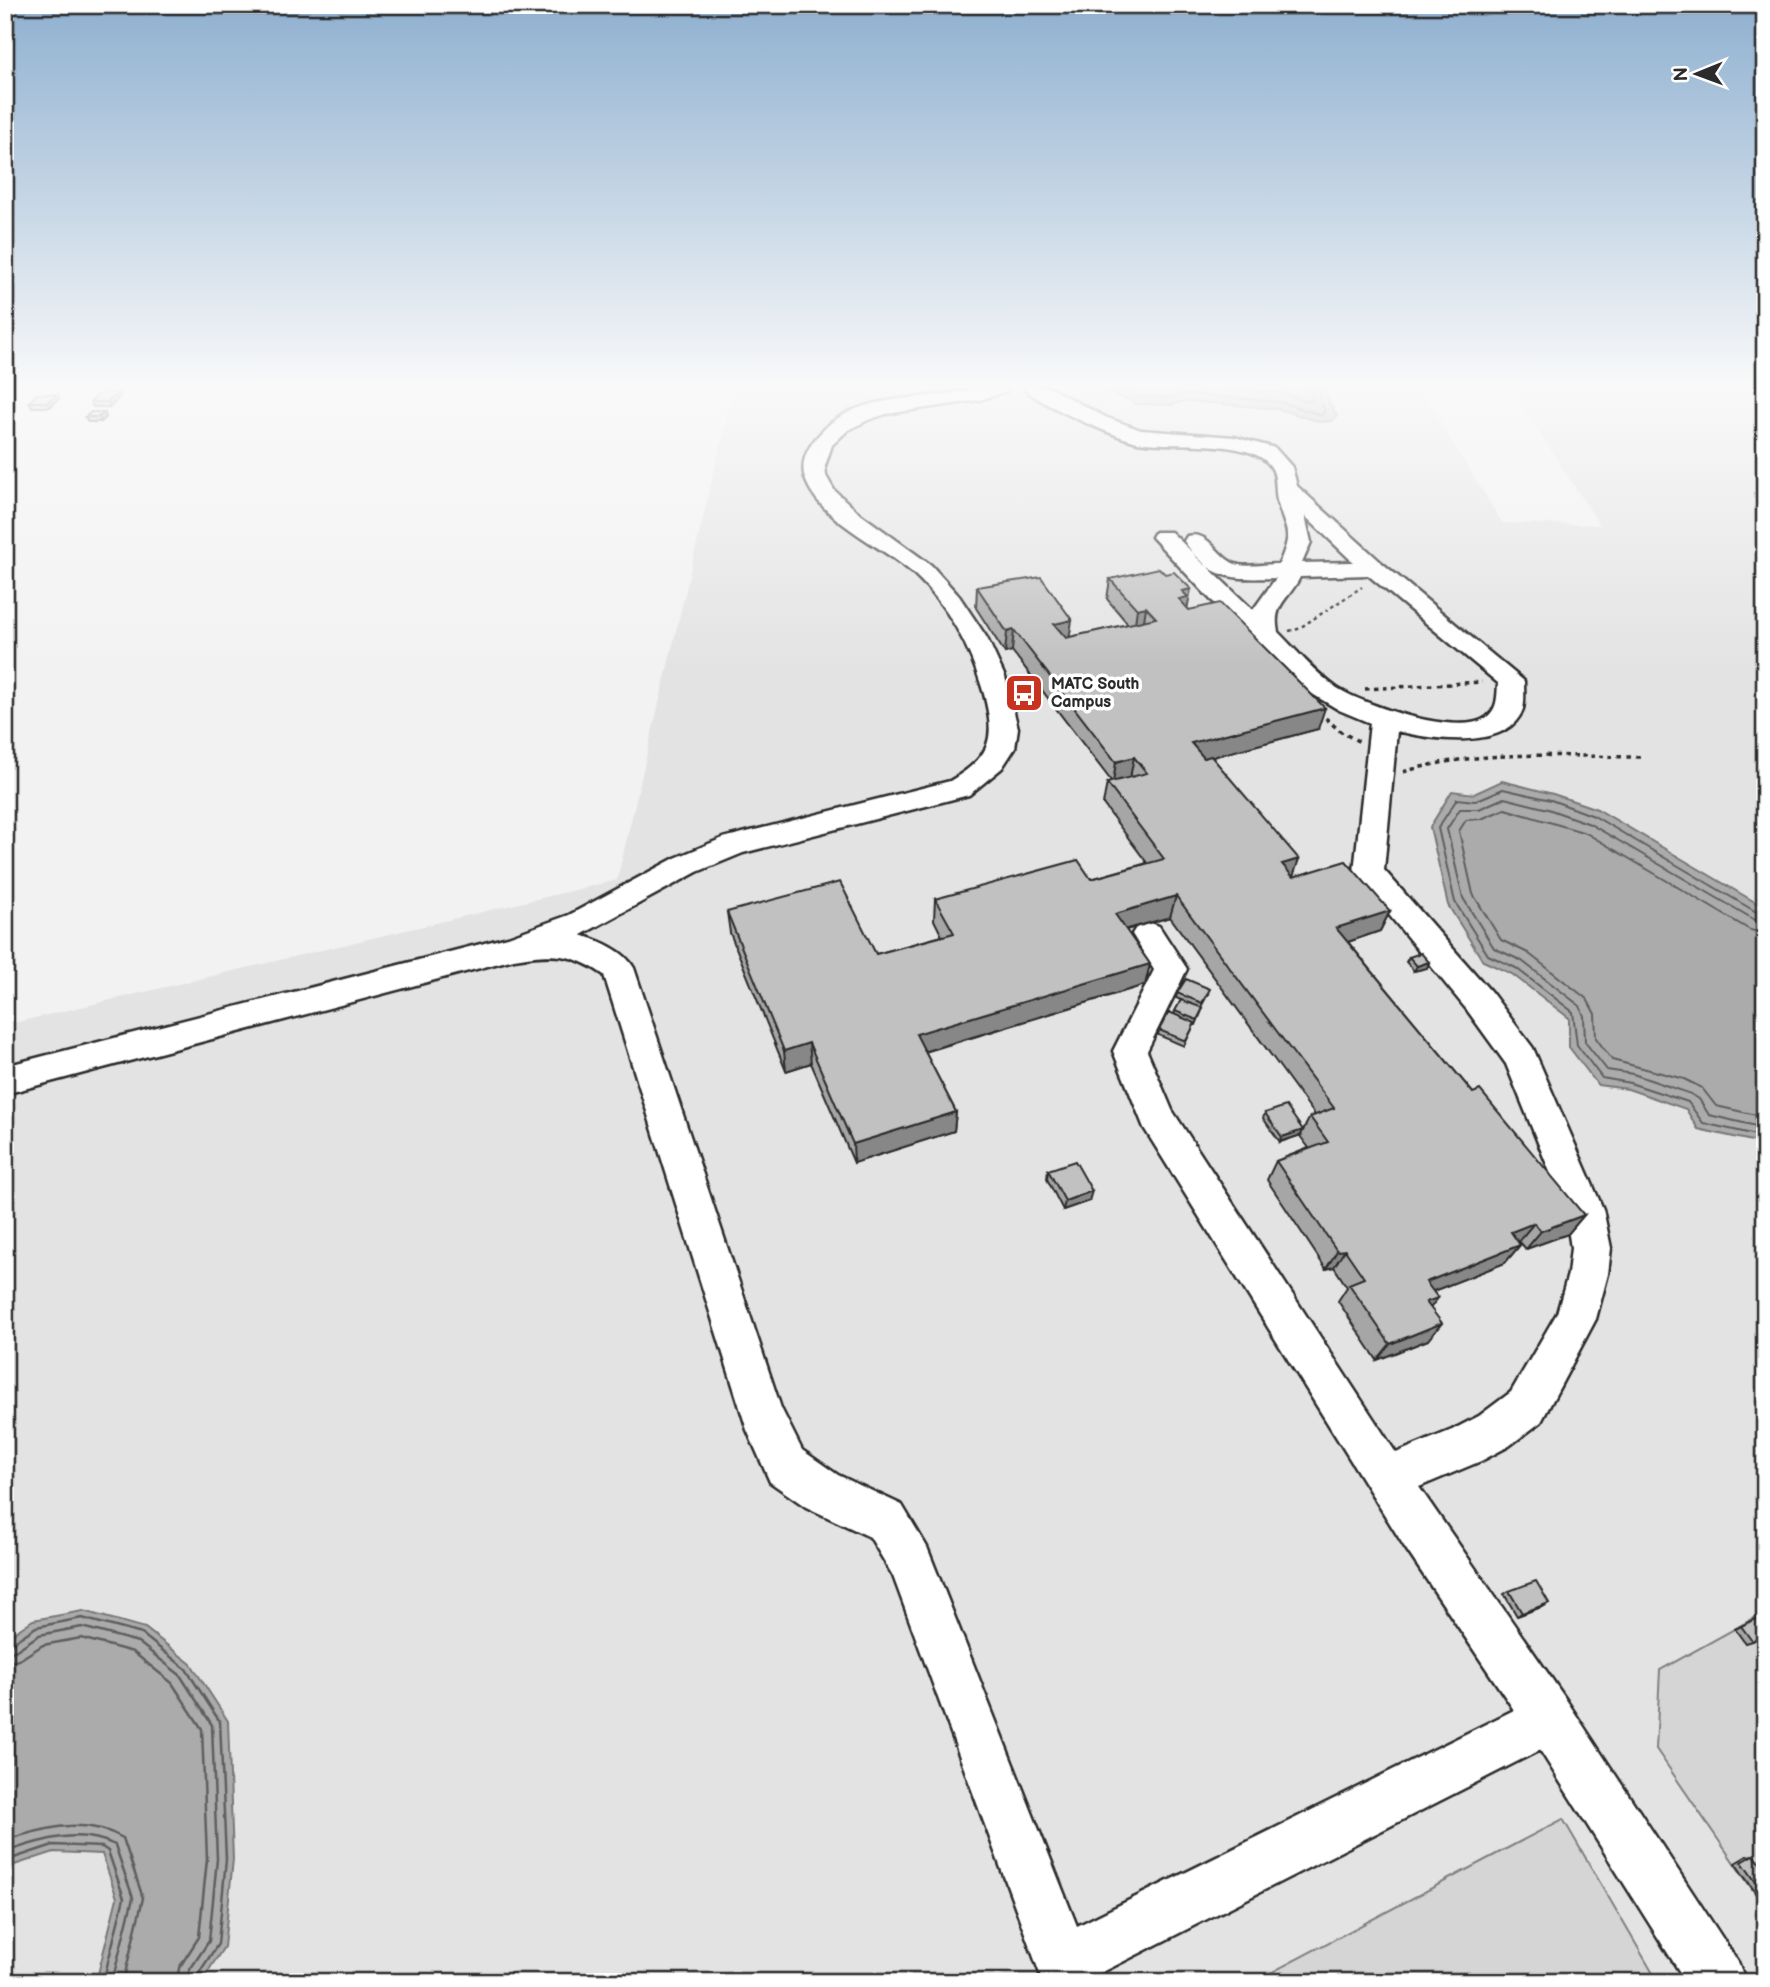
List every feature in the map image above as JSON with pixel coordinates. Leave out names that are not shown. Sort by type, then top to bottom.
[{"type":"lane","points":[[5,1080],[514,947],[580,923],[686,865],[734,845],[959,788],[992,765],[1005,736],[1001,708],[985,660],[967,625],[922,570],[842,509],[824,492],[816,480]]},
{"type":"lane","points":[[1163,537],[1180,550],[1237,612],[1252,620],[1327,693],[1353,709],[1384,720],[1439,731],[1460,732],[1491,726],[1503,719],[1511,709],[1514,696],[1511,681],[1379,571],[1289,490],[1286,480]]},
{"type":"lane","points":[[1269,636],[1262,622],[1264,608],[1288,579],[1290,564],[1300,550],[1300,537],[1287,498],[1289,490]]},
{"type":"lane","points":[[1187,532],[1213,559],[1233,572]]},
{"type":"lane","points":[[1179,586],[1233,572],[1379,571]]},
{"type":"lane","points":[[1384,720],[1369,872],[1487,1010],[1521,1058],[1584,1209],[1591,1248],[1588,1274],[1576,1319],[1526,1407],[1494,1431],[1465,1446],[1388,1478]]},
{"type":"lane","points":[[637,892],[622,911],[615,930],[618,968],[762,1415],[786,1466],[822,1491],[886,1521],[911,1563],[1063,1962],[1549,1719]]},
{"type":"lane","points":[[1148,934],[1171,969],[1130,1051],[1157,1117],[1420,1530],[1549,1719],[1717,1982]]},
{"type":"lane","points":[[514,947],[555,941],[595,951],[618,968]]},
{"type":"path","points":[[1269,636],[1298,629],[1379,571]]},
{"type":"path","points":[[1327,693],[1511,681]]},
{"type":"path","points":[[1379,781],[1427,763],[1450,760],[1530,755],[1643,757]]},
{"type":"shaded area","points":[[712,480],[1476,480],[1502,523],[1600,525],[1570,480],[1765,480],[1765,1982],[5,1982],[5,1025],[617,880]]},
{"type":"shaded area","points":[[1765,1612],[1765,1908],[1656,1749],[1660,1670]]},
{"type":"shaded area","points":[[1563,1819],[1658,1982],[1253,1982]]},
{"type":"water","points":[[1502,781],[1597,809],[1765,908],[1765,1144],[1698,1129],[1686,1109],[1628,1089],[1598,1085],[1569,1047],[1569,1018],[1512,974],[1483,961],[1448,905],[1430,827],[1452,791],[1474,794]]},
{"type":"water","points":[[83,1611],[145,1628],[191,1664],[228,1721],[233,1859],[224,1947],[201,1982],[96,1982],[117,1898],[102,1854],[54,1852],[5,1868],[5,1639],[33,1620]]},
{"type":"building","points":[[1159,568],[1165,574],[1174,572],[1191,589],[1182,591],[1188,597],[1179,599],[1189,610],[1220,603],[1325,708],[1191,743],[1204,758],[1211,756],[1299,859],[1282,864],[1293,877],[1346,861],[1390,911],[1336,928],[1473,1093],[1480,1090],[1584,1215],[1541,1231],[1534,1223],[1511,1232],[1520,1245],[1426,1282],[1438,1298],[1426,1302],[1442,1323],[1390,1344],[1349,1284],[1364,1278],[1345,1250],[1337,1251],[1276,1161],[1328,1142],[1310,1117],[1334,1108],[1176,896],[1115,914],[1150,964],[916,1034],[956,1112],[853,1144],[809,1043],[784,1051],[727,912],[840,882],[876,954],[954,933],[935,899],[1078,860],[1091,879],[1164,859],[1107,783],[1147,773],[1134,757],[1116,762],[1014,630],[1007,632],[977,587],[1041,577],[1072,620],[1054,624],[1066,638],[1156,618],[1146,607],[1137,609],[1110,579]]},
{"type":"building","points":[[1421,953],[1429,962],[1417,966],[1409,957]]},
{"type":"building","points":[[1186,979],[1210,989],[1202,1003],[1177,993]]},
{"type":"building","points":[[1181,1000],[1203,1008],[1197,1020],[1175,1011]]},
{"type":"building","points":[[1169,1012],[1195,1023],[1186,1041],[1159,1030]]},
{"type":"building","points":[[1286,1106],[1303,1130],[1282,1137],[1265,1113]]},
{"type":"building","points":[[1075,1161],[1092,1191],[1065,1201],[1048,1170]]},
{"type":"building","points":[[1536,1581],[1549,1603],[1522,1613],[1509,1591]]},
{"type":"building","points":[[1765,1615],[1765,1634],[1752,1641],[1741,1626]]},
{"type":"building","points":[[1754,1855],[1765,1870],[1765,1895],[1742,1862]]},
{"type":"place","name":"MATC South Campus","points":[[1024,693]]}]
